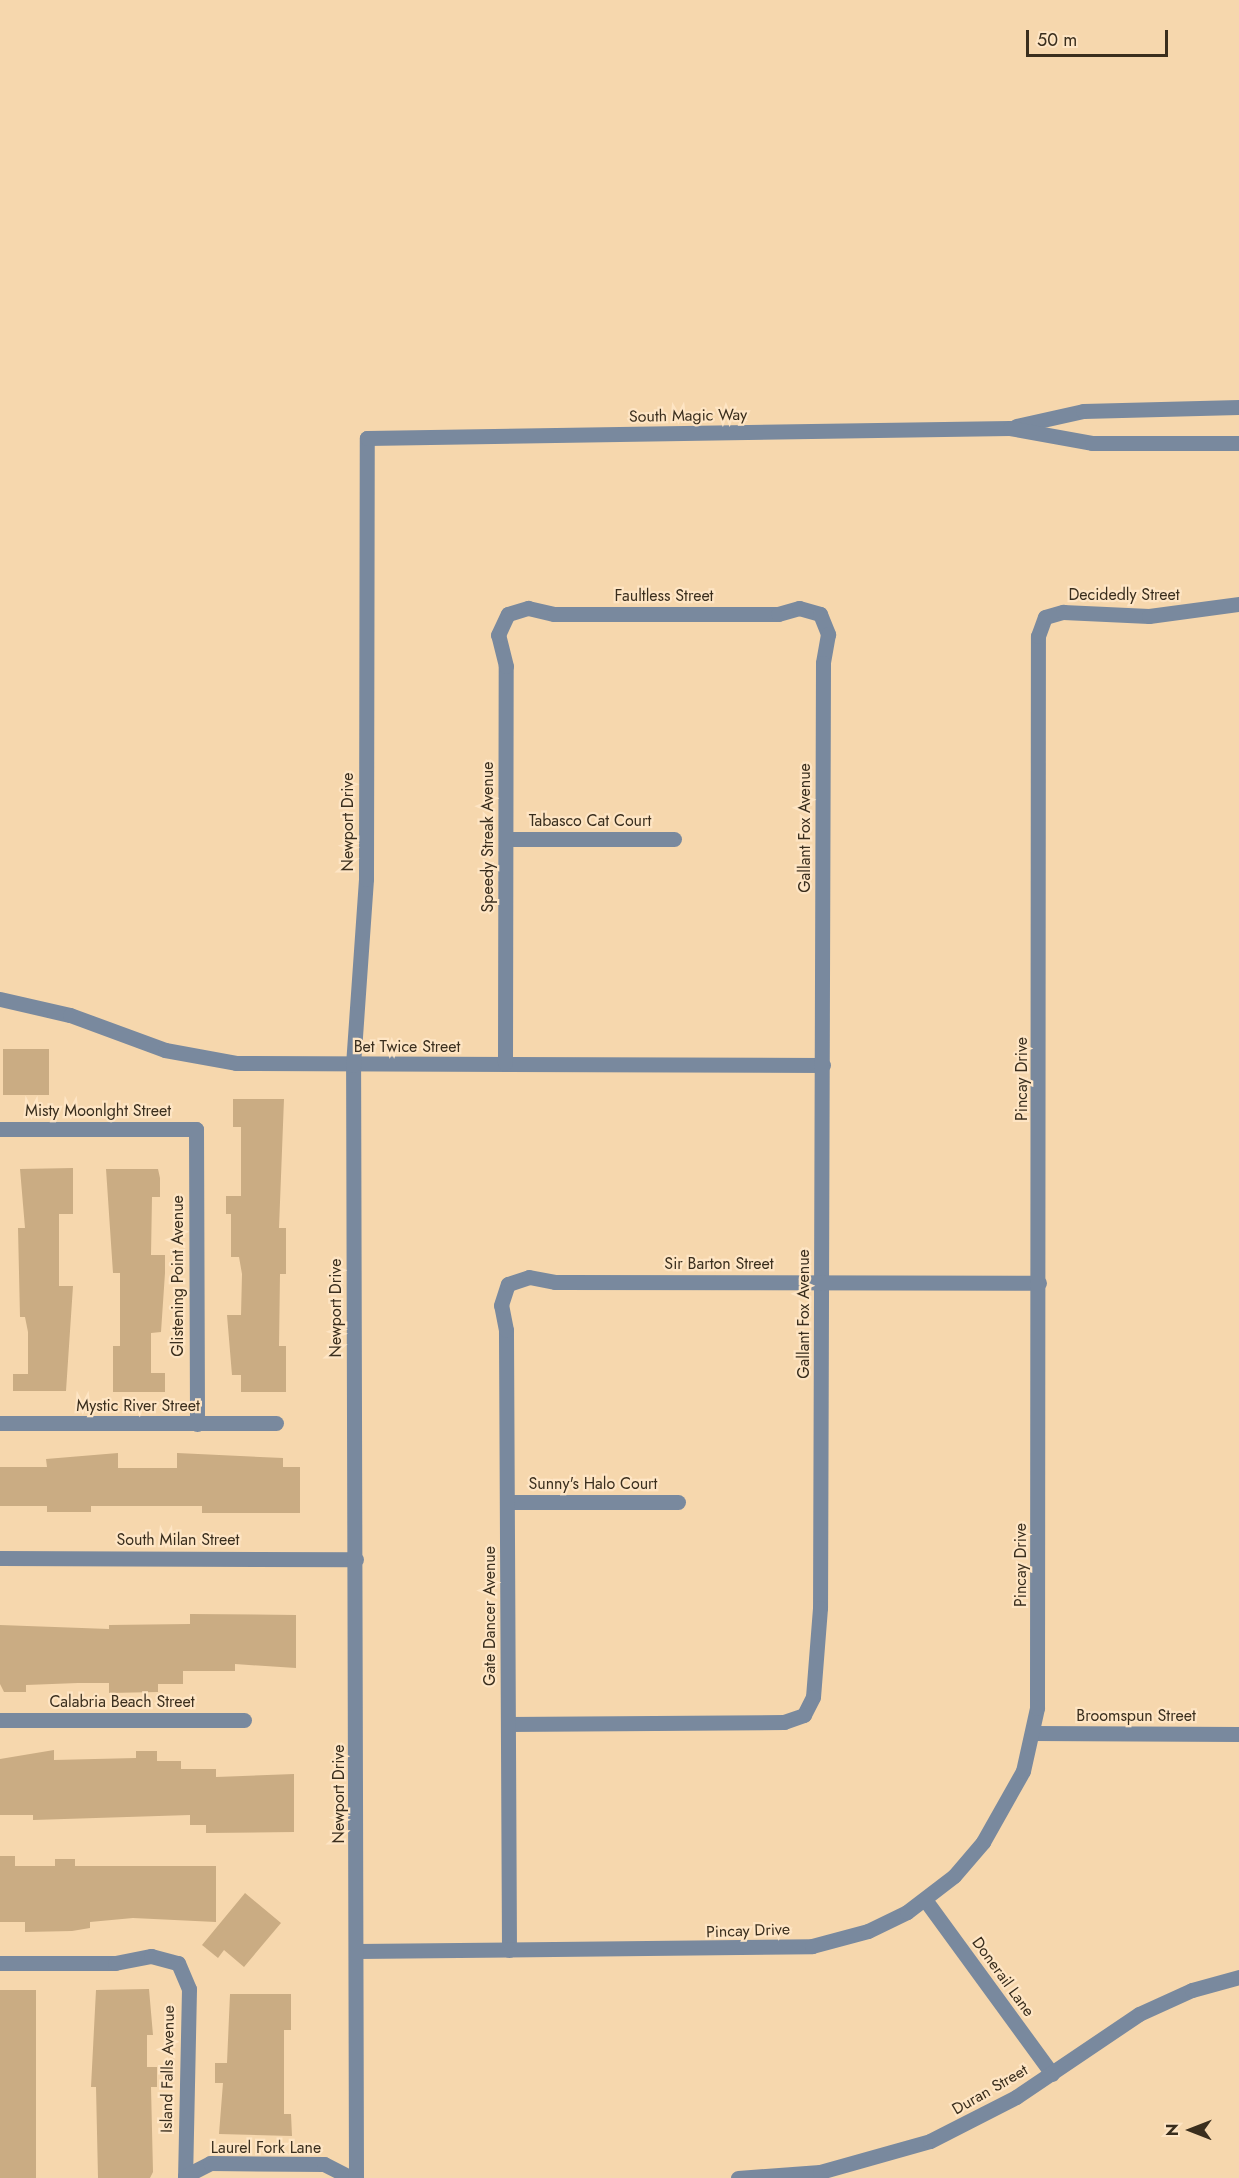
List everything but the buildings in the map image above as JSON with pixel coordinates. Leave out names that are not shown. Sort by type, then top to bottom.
[{"type":"street","name":"South Magic Way","points":[[1010,428],[1083,411],[1239,407]]},
{"type":"street","name":"South Magic Way","points":[[367,438],[1010,428],[1092,443],[1239,443]]},
{"type":"street","name":"Newport Drive","points":[[356,2178],[353,1065],[366,879],[367,438]]},
{"type":"street","name":"Decidedly Street","points":[[1046,617],[1063,612],[1149,616],[1239,604]]},
{"type":"street","name":"Faultless Street","points":[[508,614],[528,608],[554,614],[778,614],[799,608],[820,614]]},
{"type":"street","name":"Speedy Streak Avenue","points":[[505,1063],[506,666],[498,635],[508,614]]},
{"type":"street","name":"Gallant Fox Avenue","points":[[508,1724],[784,1722],[804,1715],[813,1697],[820,1608],[823,663],[828,634],[820,614]]},
{"type":"street","name":"Pincay Drive","points":[[357,1951],[812,1946],[868,1931],[926,1901],[954,1876],[1000,1817],[1023,1771],[1034,1734],[1039,1283],[1038,636],[1046,617]]},
{"type":"street","name":"Tabasco Cat Court","points":[[506,839],[674,839]]},
{"type":"street","name":"Bet Twice Street","points":[[0,999],[199,1057],[280,1066],[505,1063],[823,1065]]},
{"type":"street","name":"Misty Moonlght Street","points":[[0,1129],[196,1129]]},
{"type":"street","name":"Glistening Point Avenue","points":[[196,1129],[197,1424]]},
{"type":"street","name":"Sir Barton Street","points":[[508,1284],[529,1277],[822,1283],[1039,1283]]},
{"type":"street","name":"Gate Dancer Avenue","points":[[508,1284],[501,1305],[506,1330],[509,1950]]},
{"type":"street","name":"Mystic River Street","points":[[0,1423],[276,1423]]},
{"type":"street","name":"Sunny's Halo Court","points":[[507,1502],[678,1502]]},
{"type":"street","name":"South Milan Street","points":[[0,1558],[356,1559]]},
{"type":"street","name":"Calabria Beach Street","points":[[0,1720],[244,1720]]},
{"type":"street","name":"Broomspun Street","points":[[1034,1734],[1239,1734]]},
{"type":"street","name":"Donerail Lane","points":[[926,1901],[1052,2074]]},
{"type":"street","name":"Island Falls Avenue","points":[[0,1963],[115,1963],[151,1956],[178,1963],[189,1989],[186,2177]]},
{"type":"street","name":"Duran Street","points":[[738,2178],[820,2172],[894,2154],[973,2123],[1052,2074],[1139,2014],[1192,1990],[1239,1977]]},
{"type":"street","name":"Laurel Fork Lane","points":[[186,2177],[210,2163],[301,2163],[324,2164],[351,2178]]}]
